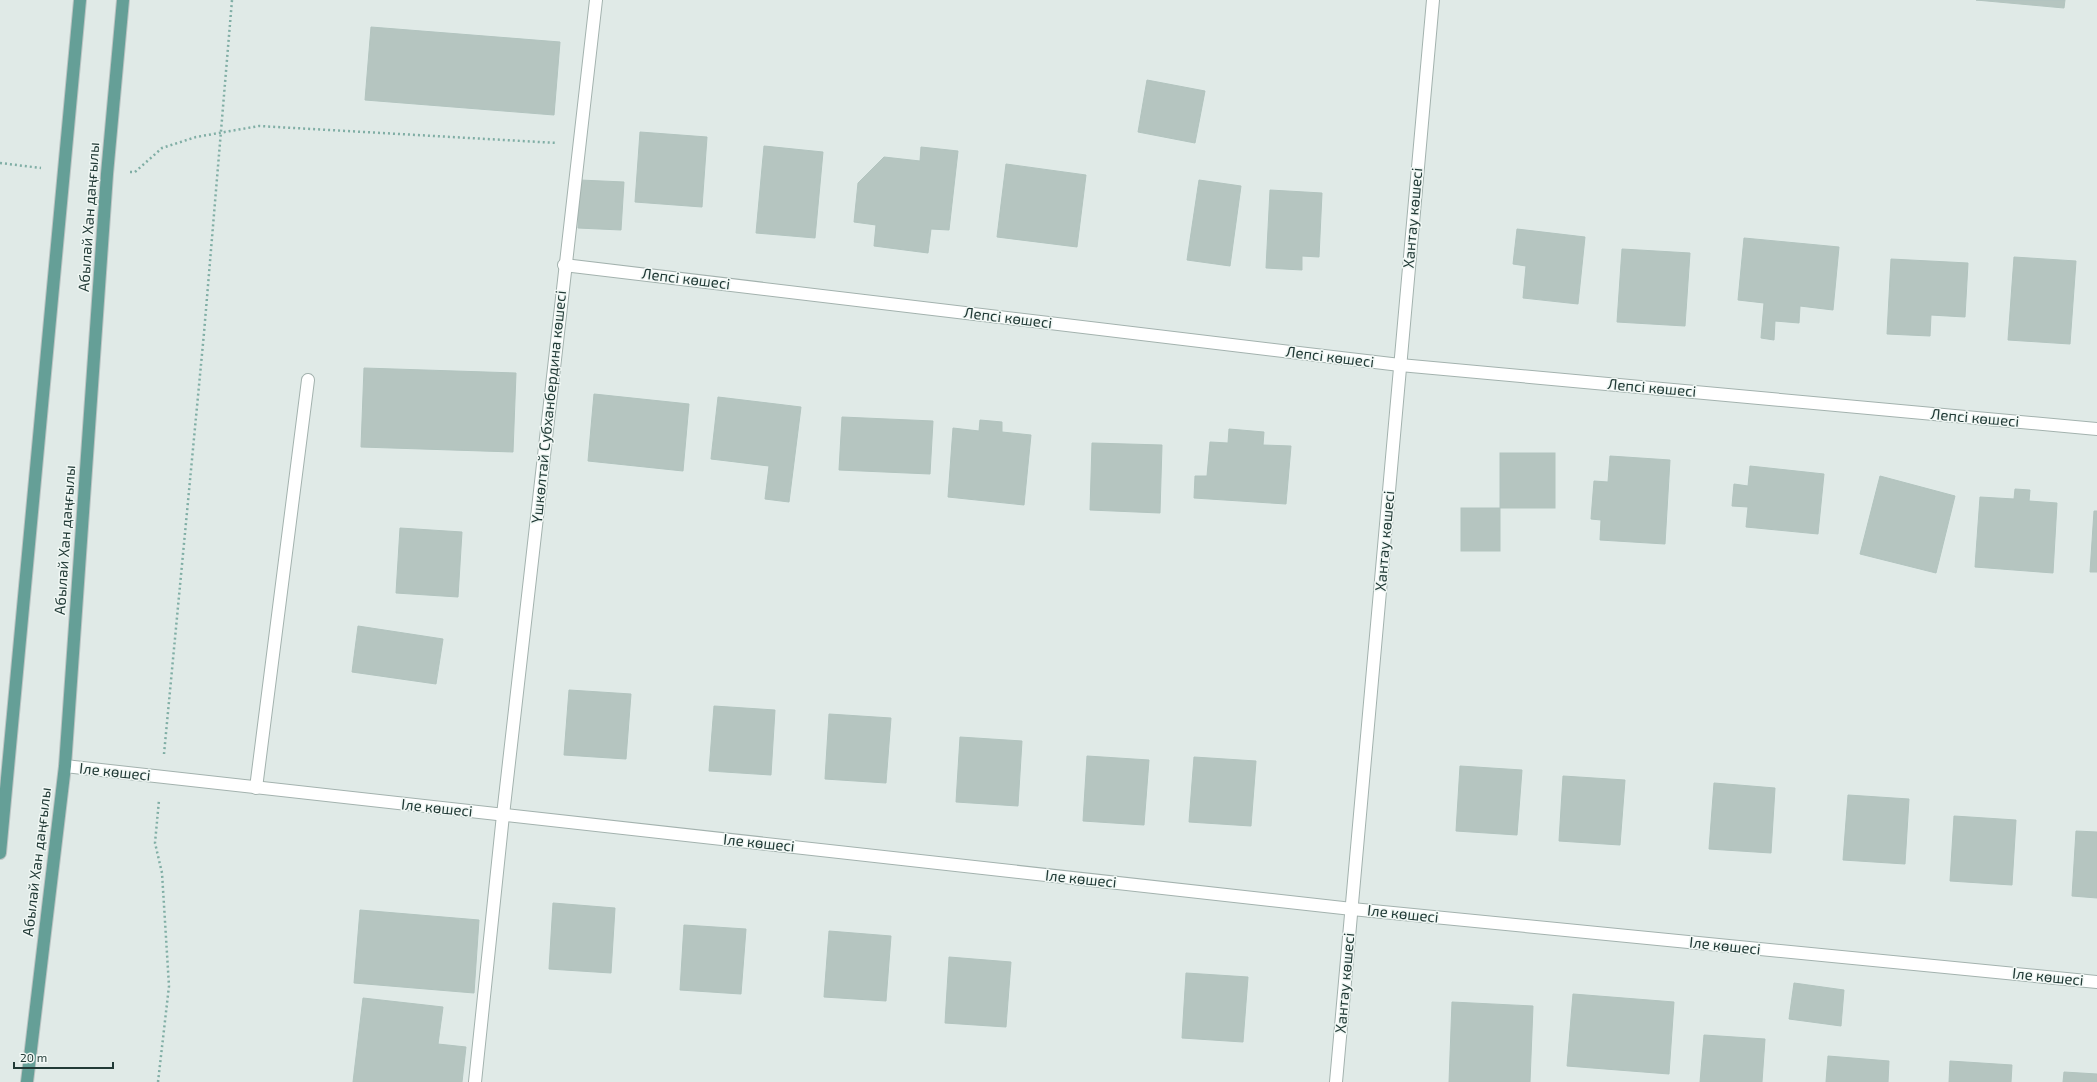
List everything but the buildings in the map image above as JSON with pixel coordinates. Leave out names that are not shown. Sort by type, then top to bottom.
[{"type":"main road","name":"Абылай Хан даңғылы","points":[[0,851],[80,0]]},
{"type":"main road","name":"Абылай Хан даңғылы","points":[[26,1082],[65,766],[107,174],[123,0]]},
{"type":"street","name":"Үшкөлтай Субханбердина көшесі","points":[[475,1082],[564,265],[596,0]]},
{"type":"street","name":"Хантау көшесі","points":[[1336,1082],[1433,0]]},
{"type":"street","name":"Лепсі көшесі","points":[[564,265],[1400,365],[2097,429]]},
{"type":"street","points":[[256,788],[308,380]]},
{"type":"street","name":"Іле көшесі","points":[[65,766],[1352,909],[2097,982]]},
{"type":"path","points":[[158,1082],[169,986],[162,873],[155,843],[204,333],[232,0]]},
{"type":"path","points":[[135,172],[162,148],[221,132],[259,126],[579,144]]}]
